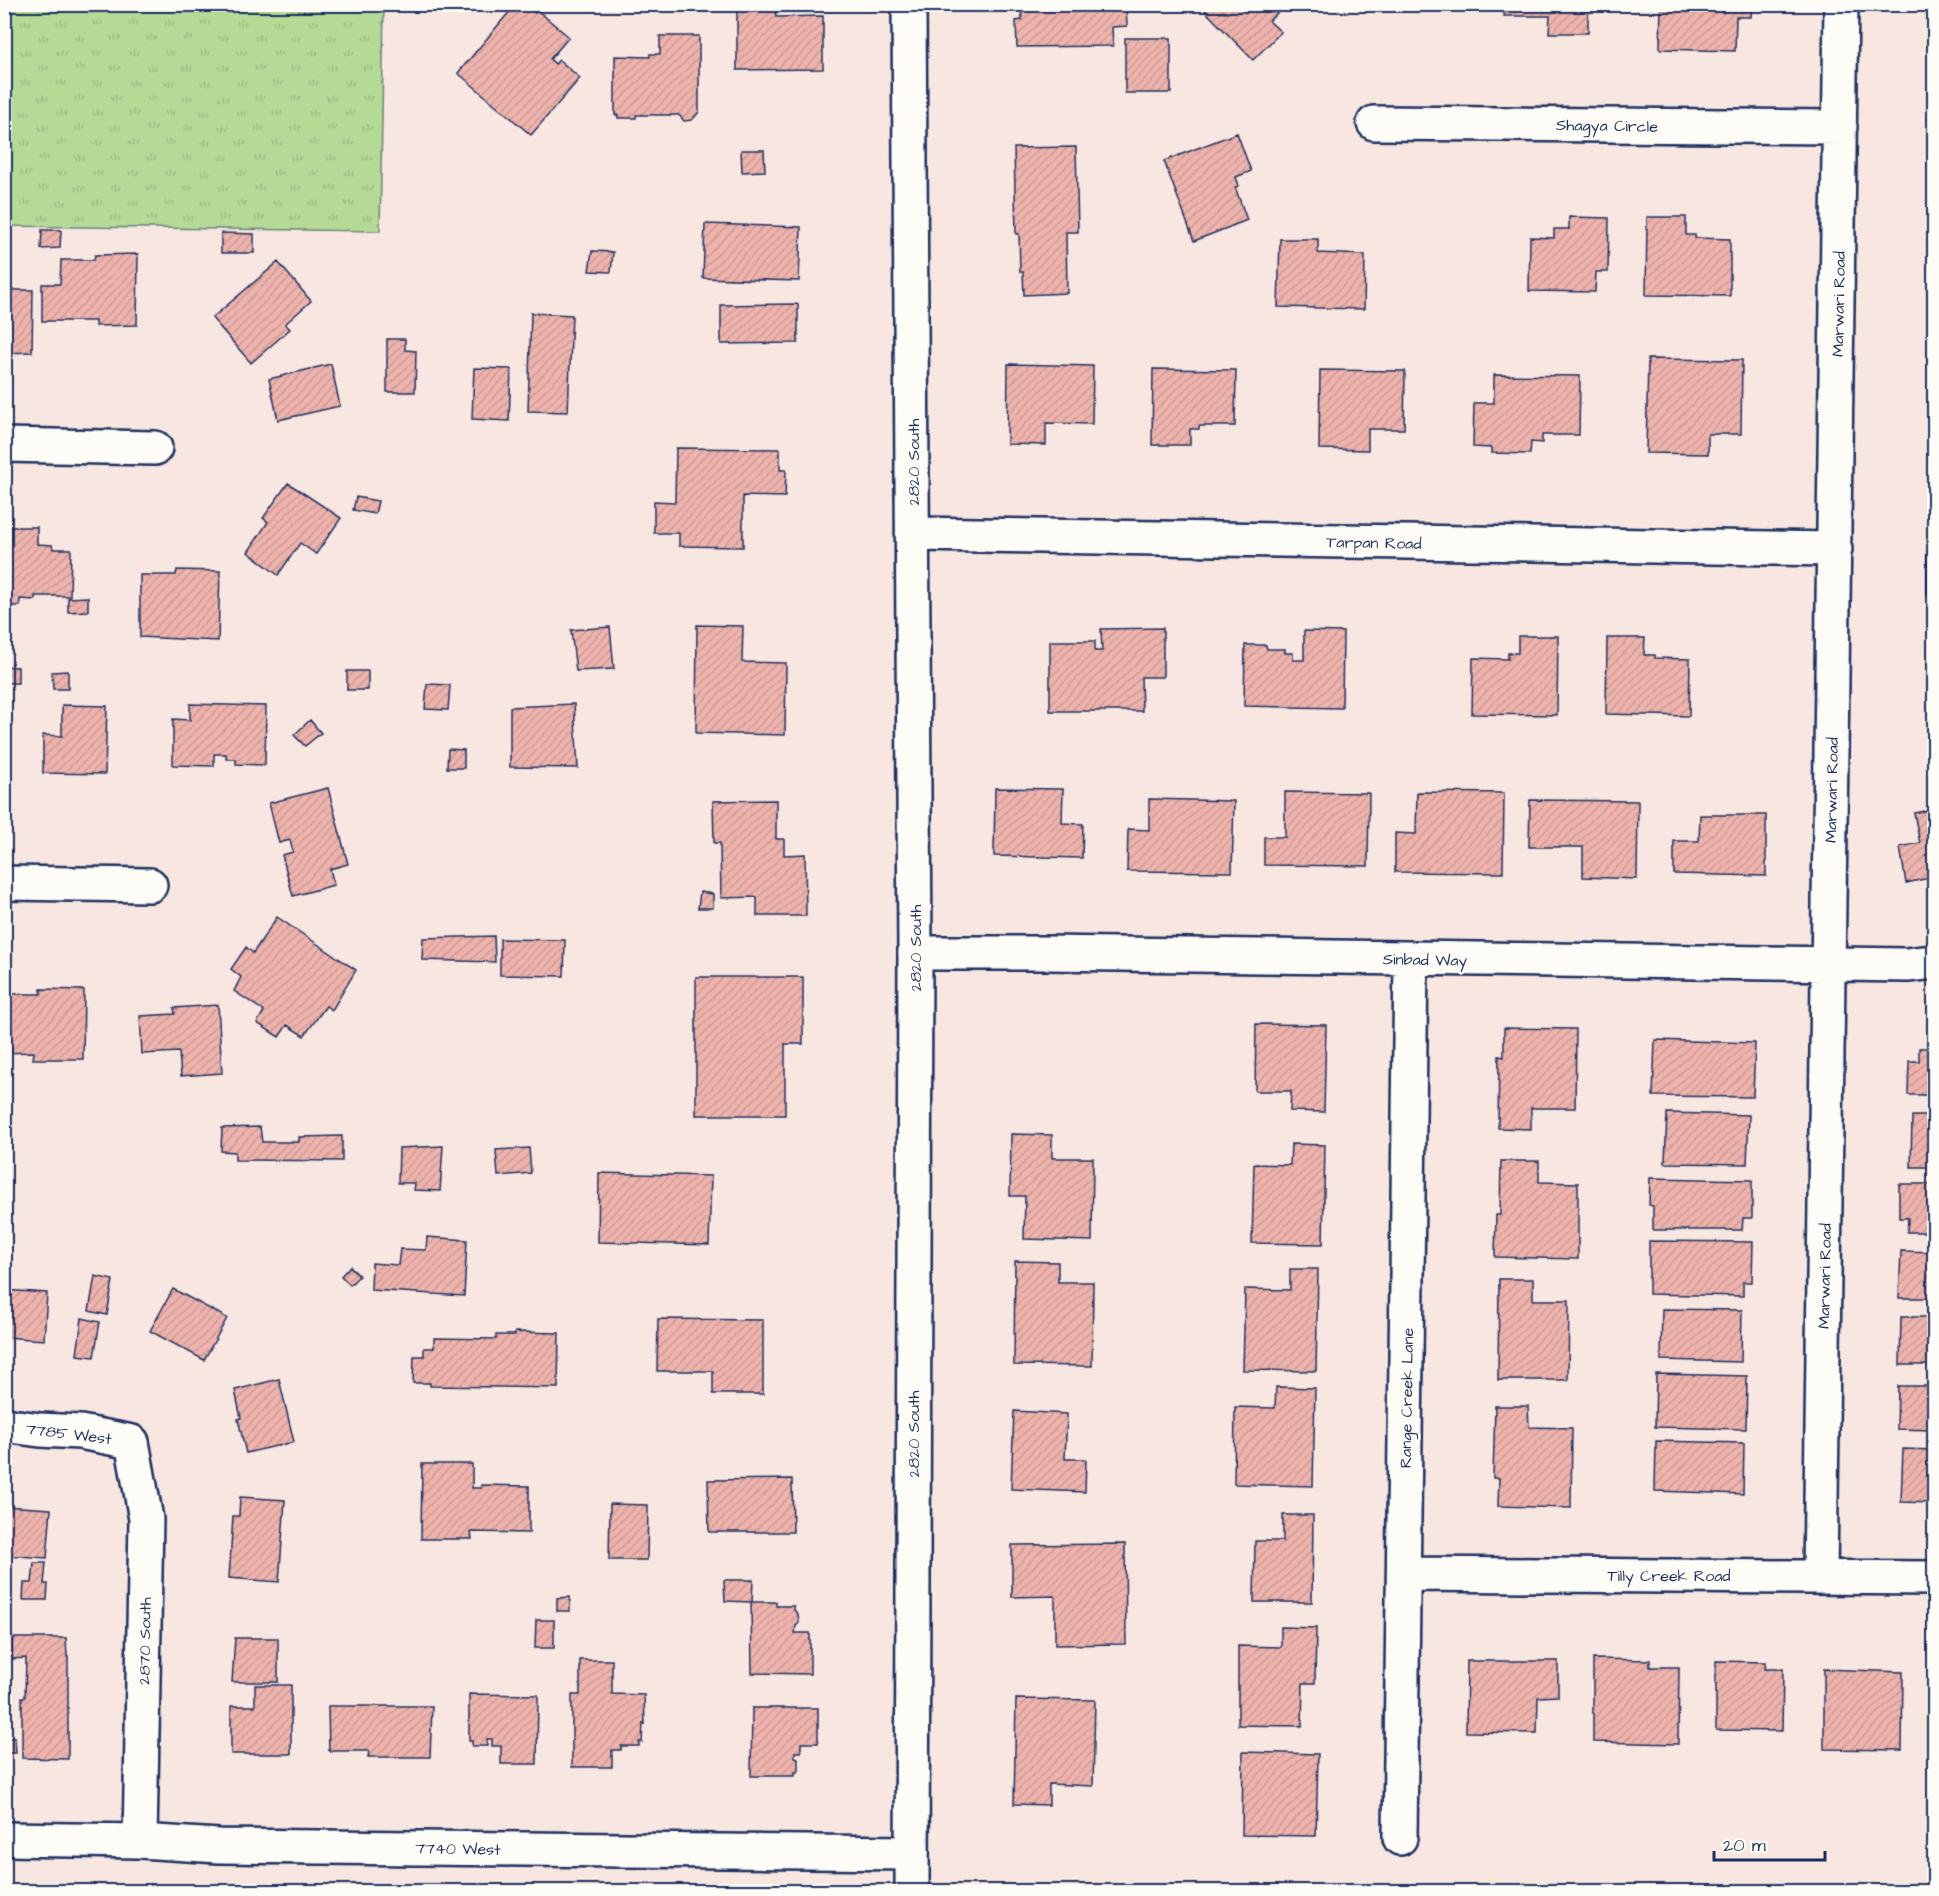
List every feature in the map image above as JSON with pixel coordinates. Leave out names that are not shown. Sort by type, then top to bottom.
[{"type":"street","name":"2820 South","points":[[909,4],[915,953],[912,1892]]},
{"type":"street","name":"Marwari Road","points":[[1820,1576],[1842,4]]},
{"type":"street","name":"Shagya Circle","points":[[1374,123],[1840,127]]},
{"type":"street","points":[[4,445],[155,448]]},
{"type":"street","name":"Tarpan Road","points":[[914,534],[1835,549]]},
{"type":"street","points":[[4,883],[150,885]]},
{"type":"street","name":"Sinbad Way","points":[[915,953],[1907,965],[1935,962]]},
{"type":"street","name":"Range Creek Lane","points":[[1400,1838],[1411,958]]},
{"type":"street","name":"7785 West","points":[[4,1425],[80,1432],[132,1442]]},
{"type":"street","name":"2870 South","points":[[132,1442],[146,1519],[140,1842]]},
{"type":"street","name":"Tilly Creek Road","points":[[1404,1574],[1935,1578]]},
{"type":"street","name":"7740 West","points":[[4,1839],[219,1846],[912,1853]]},
{"type":"green space","points":[[5,4],[384,5],[380,231],[5,226]]},
{"type":"building","points":[[516,4],[524,4],[535,13],[537,10],[569,37],[550,59],[555,64],[559,60],[580,78],[531,135],[458,73]]},
{"type":"building","points":[[737,4],[775,4],[776,17],[823,16],[823,69],[737,70]]},
{"type":"building","points":[[1021,4],[1126,4],[1127,26],[1112,27],[1113,46],[1017,47],[1016,21],[1022,20]]},
{"type":"building","points":[[1211,4],[1286,4],[1269,21],[1281,32],[1253,60],[1205,11]]},
{"type":"building","points":[[1504,4],[1588,4],[1588,33],[1549,33],[1550,16],[1504,16]]},
{"type":"building","points":[[1661,4],[1752,4],[1751,17],[1736,17],[1735,51],[1660,49]]},
{"type":"building","points":[[660,36],[699,36],[699,112],[692,120],[684,121],[679,115],[636,115],[636,118],[618,118],[618,115],[615,115],[615,56],[650,57],[650,54],[660,54]]},
{"type":"building","points":[[1125,38],[1171,38],[1171,93],[1125,93]]},
{"type":"building","points":[[1237,133],[1251,171],[1236,177],[1239,186],[1235,187],[1247,220],[1194,241],[1164,161]]},
{"type":"building","points":[[1076,147],[1078,232],[1066,232],[1067,293],[1024,295],[1023,272],[1020,272],[1019,234],[1016,234],[1014,148]]},
{"type":"building","points":[[741,150],[764,150],[765,171],[742,172]]},
{"type":"building","points":[[1569,217],[1609,218],[1608,272],[1596,272],[1595,292],[1529,291],[1530,237],[1554,238],[1554,229],[1569,229]]},
{"type":"building","points":[[1647,217],[1686,217],[1686,235],[1695,235],[1695,238],[1730,239],[1730,296],[1646,295]]},
{"type":"building","points":[[705,224],[801,227],[799,281],[703,278]]},
{"type":"building","points":[[42,230],[61,230],[60,248],[41,249]]},
{"type":"building","points":[[221,233],[254,234],[254,253],[221,253]]},
{"type":"building","points":[[1280,239],[1318,239],[1318,253],[1365,255],[1364,309],[1278,307]]},
{"type":"building","points":[[592,251],[613,252],[611,272],[589,271]]},
{"type":"building","points":[[138,254],[137,325],[95,326],[95,321],[42,321],[42,284],[60,284],[61,260],[94,260],[95,255]]},
{"type":"building","points":[[278,262],[311,301],[285,324],[290,329],[251,363],[212,318]]},
{"type":"building","points":[[1931,273],[1934,273],[1934,312],[1931,312]]},
{"type":"building","points":[[4,290],[33,290],[32,352],[4,353]]},
{"type":"building","points":[[798,304],[798,343],[721,344],[721,305]]},
{"type":"building","points":[[531,313],[572,315],[568,412],[528,411]]},
{"type":"building","points":[[387,339],[405,339],[405,350],[416,351],[415,392],[387,392]]},
{"type":"building","points":[[1648,359],[1742,360],[1741,434],[1708,434],[1708,454],[1646,453]]},
{"type":"building","points":[[331,364],[340,406],[278,420],[269,379]]},
{"type":"building","points":[[1008,364],[1093,366],[1092,424],[1046,423],[1046,445],[1007,444]]},
{"type":"building","points":[[474,368],[511,369],[509,421],[472,419]]},
{"type":"building","points":[[1153,369],[1236,370],[1235,426],[1199,426],[1199,429],[1190,429],[1190,445],[1152,445]]},
{"type":"building","points":[[1320,370],[1405,371],[1404,429],[1368,429],[1368,450],[1319,449]]},
{"type":"building","points":[[1933,374],[1934,436],[1930,436]]},
{"type":"building","points":[[1494,375],[1580,376],[1579,435],[1542,435],[1542,443],[1531,442],[1530,454],[1492,453],[1492,448],[1473,447],[1474,403],[1494,403]]},
{"type":"building","points":[[676,448],[780,449],[780,470],[786,470],[785,497],[743,496],[743,547],[679,546],[679,533],[654,533],[654,501],[675,502]]},
{"type":"building","points":[[288,483],[341,518],[316,554],[300,543],[278,575],[248,552],[268,522],[263,518]]},
{"type":"building","points":[[356,497],[378,501],[375,514],[353,510]]},
{"type":"building","points":[[4,527],[37,527],[37,544],[52,545],[53,549],[71,549],[70,596],[35,596],[35,600],[20,599],[20,606],[4,606]]},
{"type":"building","points":[[1927,555],[1934,556],[1934,594],[1927,594]]},
{"type":"building","points":[[177,570],[220,571],[218,641],[140,637],[140,575],[176,575]]},
{"type":"building","points":[[88,597],[88,611],[68,612],[68,598]]},
{"type":"building","points":[[697,625],[743,626],[742,662],[786,663],[785,735],[696,733]]},
{"type":"building","points":[[610,627],[614,669],[576,671],[571,630]]},
{"type":"building","points":[[1163,628],[1163,677],[1141,677],[1142,711],[1050,711],[1050,641],[1095,641],[1095,651],[1102,651],[1101,629]]},
{"type":"building","points":[[1304,631],[1343,632],[1342,708],[1244,706],[1245,645],[1266,645],[1267,649],[1285,649],[1285,653],[1293,653],[1293,660],[1304,660]]},
{"type":"building","points":[[1518,636],[1558,636],[1557,715],[1472,714],[1473,658],[1508,659],[1508,653],[1518,653]]},
{"type":"building","points":[[1607,638],[1645,638],[1644,655],[1655,655],[1655,658],[1690,659],[1689,716],[1606,714]]},
{"type":"building","points":[[4,666],[18,667],[18,683],[4,683]]},
{"type":"building","points":[[68,671],[68,689],[53,689],[52,672]]},
{"type":"building","points":[[347,671],[368,671],[368,690],[347,690]]},
{"type":"building","points":[[427,684],[450,685],[448,710],[425,709]]},
{"type":"building","points":[[190,704],[266,706],[265,765],[236,764],[236,759],[226,759],[226,754],[214,754],[214,766],[173,765],[173,719],[190,720]]},
{"type":"building","points":[[574,704],[578,768],[510,767],[510,707]]},
{"type":"building","points":[[62,705],[107,706],[105,774],[43,773],[43,735],[62,736]]},
{"type":"building","points":[[310,720],[321,733],[305,746],[294,735]]},
{"type":"building","points":[[4,730],[8,730],[7,801],[4,801]]},
{"type":"building","points":[[448,749],[464,750],[464,768],[447,768]]},
{"type":"building","points":[[328,788],[348,864],[330,869],[334,885],[293,896],[282,855],[293,852],[290,840],[279,843],[269,803]]},
{"type":"building","points":[[995,788],[1063,789],[1062,823],[1083,824],[1082,858],[994,856]]},
{"type":"building","points":[[1285,792],[1369,793],[1368,866],[1264,865],[1264,837],[1285,837]]},
{"type":"building","points":[[1417,792],[1504,793],[1503,873],[1395,872],[1395,833],[1416,834]]},
{"type":"building","points":[[1149,799],[1234,801],[1232,872],[1127,871],[1128,829],[1149,830]]},
{"type":"building","points":[[776,800],[776,839],[784,839],[784,855],[805,854],[806,916],[757,916],[757,897],[721,898],[720,843],[714,843],[713,801]]},
{"type":"building","points":[[1530,800],[1638,801],[1637,879],[1583,877],[1583,847],[1529,847]]},
{"type":"building","points":[[1934,809],[1934,877],[1906,883],[1900,847],[1920,843],[1914,813]]},
{"type":"building","points":[[1700,815],[1766,815],[1766,876],[1674,874],[1674,841],[1699,841]]},
{"type":"building","points":[[700,892],[713,894],[713,908],[698,908]]},
{"type":"building","points":[[277,917],[356,970],[332,1010],[326,1006],[304,1036],[287,1025],[279,1037],[257,1023],[264,1011],[234,991],[241,977],[231,969],[246,947],[253,953]]},
{"type":"building","points":[[494,936],[495,962],[422,960],[423,938]]},
{"type":"building","points":[[500,939],[565,940],[564,976],[500,975]]},
{"type":"building","points":[[696,977],[803,977],[803,1044],[785,1044],[785,1115],[696,1115]]},
{"type":"building","points":[[41,989],[84,990],[83,1059],[33,1059],[34,1052],[4,1053],[4,994],[41,994]]},
{"type":"building","points":[[218,1005],[222,1073],[181,1076],[179,1052],[142,1054],[140,1016],[175,1014],[174,1008]]},
{"type":"building","points":[[1256,1024],[1326,1025],[1324,1112],[1290,1111],[1291,1091],[1255,1091]]},
{"type":"building","points":[[1504,1028],[1576,1029],[1575,1108],[1531,1108],[1531,1129],[1498,1128],[1499,1056],[1504,1057]]},
{"type":"building","points":[[1655,1040],[1755,1043],[1753,1097],[1653,1096]]},
{"type":"building","points":[[1919,1048],[1934,1048],[1934,1095],[1908,1095],[1909,1061],[1919,1061]]},
{"type":"building","points":[[1667,1113],[1749,1115],[1747,1164],[1665,1163]]},
{"type":"building","points":[[1912,1116],[1934,1116],[1934,1167],[1911,1167]]},
{"type":"building","points":[[260,1127],[262,1142],[299,1142],[299,1137],[342,1136],[342,1161],[235,1160],[235,1152],[221,1151],[222,1128]]},
{"type":"building","points":[[1011,1134],[1052,1135],[1052,1158],[1093,1158],[1092,1241],[1024,1239],[1025,1196],[1010,1196]]},
{"type":"building","points":[[1291,1144],[1325,1145],[1323,1244],[1252,1243],[1254,1164],[1290,1165]]},
{"type":"building","points":[[443,1146],[440,1191],[414,1190],[415,1183],[398,1183],[399,1148]]},
{"type":"building","points":[[529,1148],[531,1173],[498,1176],[496,1150]]},
{"type":"building","points":[[1501,1161],[1539,1161],[1539,1182],[1578,1183],[1578,1259],[1495,1257],[1496,1215],[1500,1215]]},
{"type":"building","points":[[599,1173],[711,1176],[709,1245],[598,1242]]},
{"type":"building","points":[[1650,1178],[1752,1180],[1752,1218],[1743,1218],[1742,1230],[1653,1230],[1653,1206],[1649,1205]]},
{"type":"building","points":[[1899,1184],[1934,1184],[1934,1232],[1907,1232],[1908,1218],[1899,1218]]},
{"type":"building","points":[[427,1237],[467,1240],[464,1296],[371,1290],[372,1263],[398,1265],[400,1249],[426,1250]]},
{"type":"building","points":[[1649,1241],[1753,1242],[1752,1282],[1743,1282],[1743,1296],[1649,1294]]},
{"type":"building","points":[[1901,1251],[1934,1252],[1934,1298],[1899,1298]]},
{"type":"building","points":[[1015,1261],[1058,1262],[1058,1282],[1093,1282],[1092,1366],[1014,1365]]},
{"type":"building","points":[[350,1266],[359,1276],[350,1285],[341,1276]]},
{"type":"building","points":[[1290,1269],[1318,1269],[1316,1371],[1243,1370],[1245,1289],[1290,1290]]},
{"type":"building","points":[[95,1276],[113,1280],[107,1315],[89,1311]]},
{"type":"building","points":[[1499,1279],[1533,1279],[1533,1300],[1569,1300],[1568,1380],[1498,1380]]},
{"type":"building","points":[[173,1289],[227,1318],[204,1360],[150,1331]]},
{"type":"building","points":[[4,1290],[47,1293],[44,1340],[4,1337]]},
{"type":"building","points":[[1662,1309],[1742,1310],[1741,1362],[1661,1360]]},
{"type":"building","points":[[1901,1317],[1934,1317],[1934,1365],[1900,1365]]},
{"type":"building","points":[[82,1318],[100,1322],[94,1357],[77,1355]]},
{"type":"building","points":[[658,1319],[763,1320],[763,1394],[713,1394],[713,1371],[657,1371]]},
{"type":"building","points":[[515,1332],[559,1333],[558,1388],[430,1386],[430,1383],[413,1383],[414,1356],[424,1356],[424,1348],[434,1348],[434,1338],[496,1339],[496,1335],[515,1335]]},
{"type":"building","points":[[1656,1374],[1747,1376],[1746,1429],[1655,1427]]},
{"type":"building","points":[[279,1379],[294,1442],[246,1453],[238,1419],[241,1418],[235,1390]]},
{"type":"building","points":[[1898,1386],[1934,1386],[1934,1430],[1897,1429]]},
{"type":"building","points":[[1276,1387],[1315,1388],[1313,1486],[1234,1484],[1235,1407],[1275,1408]]},
{"type":"building","points":[[1495,1406],[1528,1406],[1529,1427],[1572,1428],[1571,1508],[1498,1506],[1499,1478],[1493,1478]]},
{"type":"building","points":[[1014,1411],[1067,1414],[1065,1459],[1086,1459],[1085,1492],[1011,1489]]},
{"type":"building","points":[[1656,1441],[1744,1443],[1743,1494],[1655,1491]]},
{"type":"building","points":[[1903,1449],[1934,1450],[1934,1503],[1901,1502]]},
{"type":"building","points":[[422,1464],[472,1464],[472,1488],[481,1488],[481,1485],[529,1486],[529,1533],[471,1532],[472,1539],[421,1539]]},
{"type":"building","points":[[792,1479],[793,1532],[709,1532],[708,1480]]},
{"type":"building","points":[[240,1497],[285,1500],[279,1582],[229,1578],[233,1516],[239,1516]]},
{"type":"building","points":[[610,1504],[648,1505],[647,1560],[609,1560]]},
{"type":"building","points":[[4,1506],[51,1509],[47,1558],[4,1555]]},
{"type":"building","points":[[1283,1515],[1313,1515],[1312,1602],[1254,1602],[1255,1541],[1283,1541]]},
{"type":"building","points":[[1125,1544],[1126,1644],[1055,1645],[1055,1596],[1012,1597],[1012,1545]]},
{"type":"building","points":[[34,1563],[46,1563],[44,1584],[48,1584],[47,1600],[23,1600],[24,1583],[32,1583]]},
{"type":"building","points":[[724,1580],[753,1580],[752,1602],[725,1601]]},
{"type":"building","points":[[570,1597],[570,1611],[557,1611],[557,1598]]},
{"type":"building","points":[[751,1602],[776,1602],[776,1606],[794,1606],[799,1623],[795,1633],[810,1633],[810,1674],[752,1673]]},
{"type":"building","points":[[536,1620],[554,1620],[554,1648],[535,1648]]},
{"type":"building","points":[[1281,1627],[1316,1628],[1315,1683],[1303,1683],[1302,1726],[1238,1725],[1238,1646],[1281,1647]]},
{"type":"building","points":[[12,1638],[66,1638],[68,1759],[22,1758],[22,1697],[25,1697],[26,1658],[12,1659]]},
{"type":"building","points":[[235,1638],[278,1638],[278,1682],[232,1682]]},
{"type":"building","points":[[1593,1659],[1650,1660],[1650,1667],[1679,1667],[1678,1744],[1593,1742]]},
{"type":"building","points":[[580,1660],[612,1660],[612,1694],[644,1695],[645,1724],[643,1723],[642,1742],[639,1742],[639,1746],[621,1746],[621,1750],[612,1750],[612,1767],[572,1767],[572,1695],[580,1695]]},
{"type":"building","points":[[1467,1661],[1558,1661],[1558,1696],[1538,1697],[1537,1733],[1466,1732]]},
{"type":"building","points":[[1716,1661],[1766,1662],[1765,1669],[1783,1669],[1782,1731],[1716,1730]]},
{"type":"building","points":[[1824,1669],[1903,1672],[1902,1750],[1824,1749]]},
{"type":"building","points":[[255,1685],[291,1685],[291,1754],[231,1754],[231,1706],[255,1706]]},
{"type":"building","points":[[469,1694],[538,1695],[537,1764],[501,1764],[501,1746],[492,1746],[492,1739],[487,1739],[487,1746],[472,1746],[472,1741],[469,1741]]},
{"type":"building","points":[[1016,1699],[1095,1700],[1093,1786],[1049,1784],[1049,1805],[1014,1804]]},
{"type":"building","points":[[328,1706],[432,1706],[430,1757],[368,1757],[369,1751],[329,1751]]},
{"type":"building","points":[[752,1708],[818,1708],[818,1743],[801,1743],[801,1752],[795,1752],[795,1757],[798,1758],[798,1772],[795,1772],[795,1776],[751,1776]]},
{"type":"building","points":[[4,1738],[15,1738],[16,1753],[4,1753]]},
{"type":"building","points":[[1243,1752],[1318,1754],[1316,1836],[1242,1835]]}]
